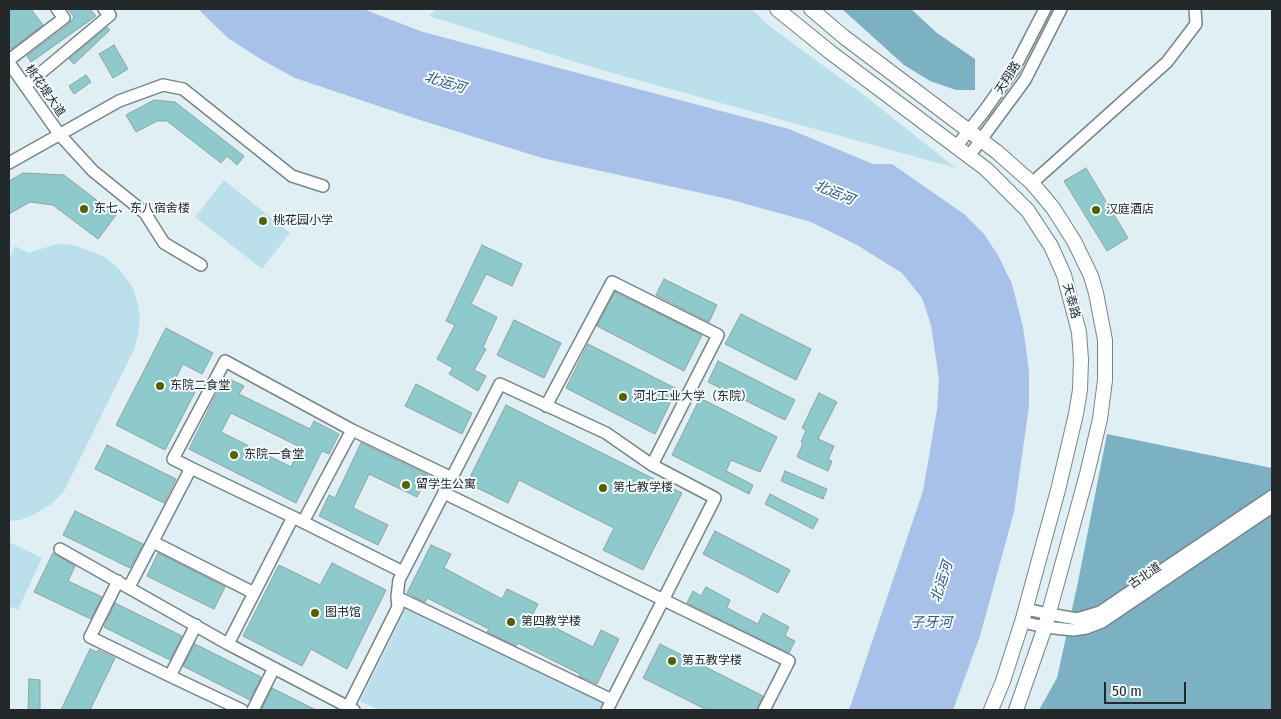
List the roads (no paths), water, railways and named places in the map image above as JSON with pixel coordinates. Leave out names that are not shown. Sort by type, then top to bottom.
[{"type":"main road","name":"天泰路","points":[[777,9],[830,52],[986,169],[1013,194],[1040,227],[1064,275],[1079,332],[1081,360],[1080,390],[1076,414],[1058,490],[1024,615],[991,710]]},
{"type":"main road","name":"天泰路","points":[[811,9],[844,37],[982,140],[1032,183],[1065,225],[1083,258],[1096,292],[1105,340],[1105,380],[1100,419],[1047,621],[1016,710]]},
{"type":"street","points":[[9,61],[64,18],[57,9]]},
{"type":"street","points":[[25,86],[110,15],[104,9]]},
{"type":"street","name":"天翔路","points":[[956,147],[1014,69],[1045,9]]},
{"type":"street","name":"天翔路","points":[[969,156],[1024,80],[1061,9]]},
{"type":"street","points":[[1032,183],[1167,62],[1196,24],[1195,9]]},
{"type":"street","name":"桃花堤大道","points":[[9,61],[60,135],[93,171],[144,213],[164,243],[201,265]]},
{"type":"street","points":[[9,163],[119,101],[163,85],[183,89],[292,176],[322,186]]},
{"type":"street","points":[[546,406],[612,282],[718,334],[652,465]]},
{"type":"street","points":[[403,572],[173,459],[225,361],[352,430],[452,478]]},
{"type":"street","points":[[60,549],[228,644],[351,709],[398,607],[397,597],[399,580],[500,384],[606,433],[652,465],[715,498],[610,705],[397,597]]},
{"type":"street","points":[[228,644],[254,592],[352,430]]},
{"type":"street","points":[[129,587],[191,468]]},
{"type":"street","points":[[444,493],[789,661],[764,710]]},
{"type":"street","name":"古北道","points":[[1047,621],[1078,618],[1100,612],[1272,496]]},
{"type":"street","name":"古北道","points":[[1024,615],[1073,630],[1086,628],[1102,622],[1272,507]]},
{"type":"street","points":[[153,542],[254,592]]},
{"type":"street","points":[[118,581],[90,637],[242,710]]},
{"type":"street","points":[[170,676],[196,625]]},
{"type":"street","points":[[253,710],[274,668]]},
{"type":"water","name":"子牙河","points":[[198,9],[363,9],[423,32],[789,129],[873,164],[892,164],[964,214],[984,234],[999,257],[1012,284],[1023,327],[1029,371],[1029,406],[1014,512],[980,636],[953,710],[849,710],[923,491],[937,410],[939,379],[931,325],[922,298],[902,273],[857,245],[811,222],[728,199],[542,158],[295,78],[228,38]]},
{"type":"place","name":"东七、东八宿舍楼","points":[[84,209]]},
{"type":"place","name":"汉庭酒店","points":[[1096,210]]},
{"type":"place","name":"桃花园小学","points":[[263,221]]},
{"type":"place","name":"东院二食堂","points":[[160,386]]},
{"type":"place","name":"河北工业大学（东院）","points":[[623,397]]},
{"type":"place","name":"东院一食堂","points":[[234,455]]},
{"type":"place","name":"留学生公寓","points":[[406,485]]},
{"type":"place","name":"第七教学楼","points":[[603,488]]},
{"type":"place","name":"图书馆","points":[[315,613]]},
{"type":"place","name":"第四教学楼","points":[[511,622]]},
{"type":"place","name":"第五教学楼","points":[[672,661]]},
{"type":"water label","name":"北运河","points":[[445,83]]},
{"type":"water label","name":"北运河","points":[[834,193]]},
{"type":"water label","name":"北运河","points":[[942,582]]}]
